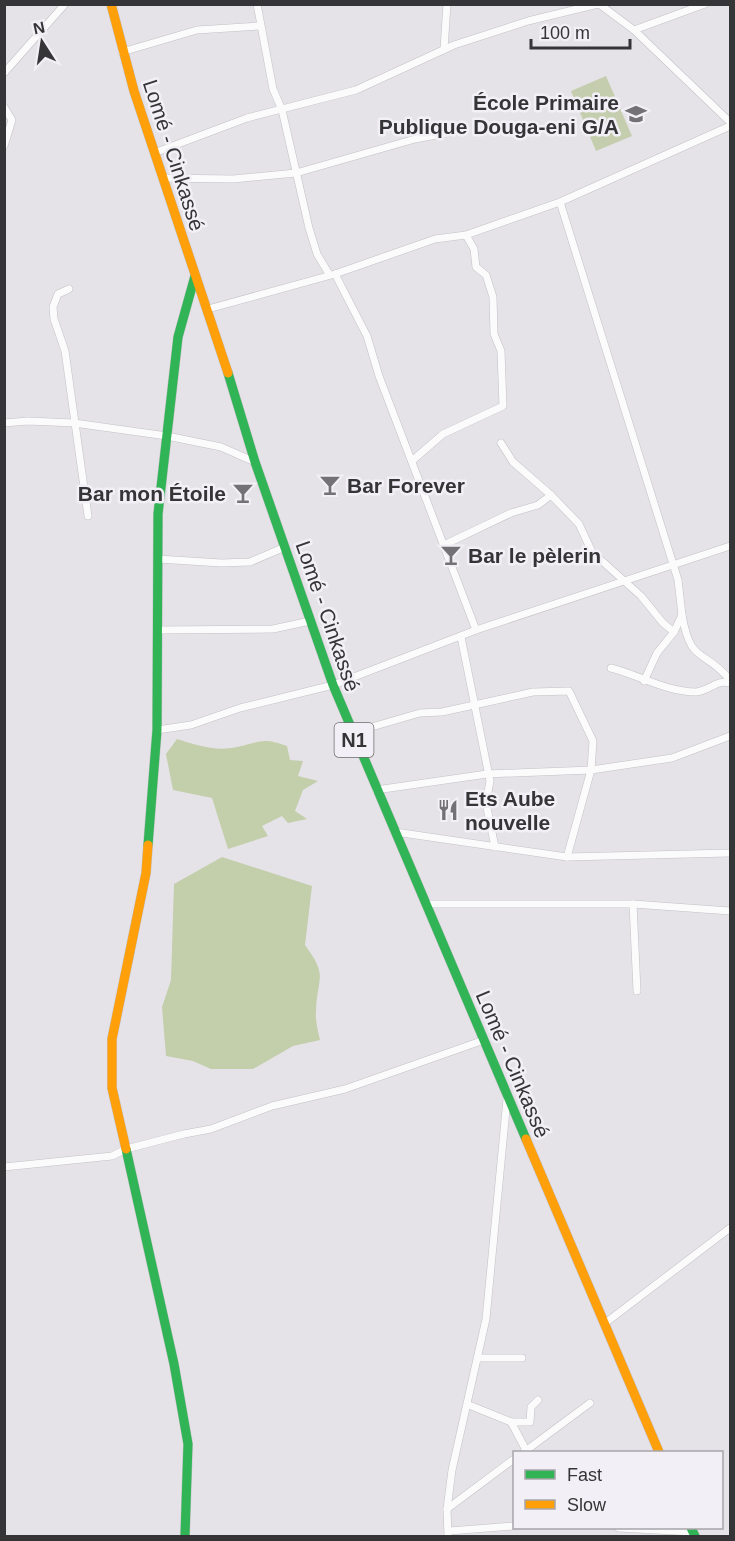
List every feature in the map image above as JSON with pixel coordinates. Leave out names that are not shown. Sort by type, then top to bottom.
[{"type":"main road","name":"Lomé - Cinkassé","points":[[111,4],[122,51],[154,153],[207,309],[255,462],[351,733],[659,1451]]},
{"type":"main road","points":[[185,1536],[188,1444],[174,1364],[112,1088],[111,1054],[146,873],[157,730],[158,514],[178,337],[195,276]]},
{"type":"street","points":[[4,73],[65,4]]},
{"type":"street","points":[[257,4],[259,26],[273,89],[282,110],[317,255],[332,274],[367,336],[379,376],[476,630]]},
{"type":"street","points":[[444,49],[447,4]]},
{"type":"street","points":[[154,153],[247,118],[356,90],[444,49],[528,21],[598,4],[634,30],[730,124],[560,202],[466,234],[435,238],[332,274],[207,309]]},
{"type":"street","points":[[634,30],[705,4]]},
{"type":"street","points":[[122,51],[196,30],[259,26]]},
{"type":"street","points":[[4,106],[12,120],[4,146]]},
{"type":"street","points":[[162,178],[233,179],[296,173],[415,139],[457,131]]},
{"type":"street","points":[[560,202],[674,566],[688,643],[698,655],[721,669],[730,681]]},
{"type":"street","points":[[413,460],[443,434],[503,406],[501,351],[494,334],[493,297],[486,275],[476,267],[474,249],[466,234]]},
{"type":"street","points":[[69,289],[58,294],[53,307],[54,319],[65,351],[88,516]]},
{"type":"street","points":[[4,423],[28,421],[74,423],[167,436],[221,447],[255,462]]},
{"type":"street","points":[[501,443],[513,462],[551,495],[579,524],[591,552],[674,632]]},
{"type":"street","points":[[444,545],[511,513],[538,504],[551,495]]},
{"type":"street","points":[[157,730],[191,725],[240,708],[333,685],[476,630],[730,546]]},
{"type":"street","points":[[158,559],[221,563],[250,562],[285,547]]},
{"type":"street","points":[[644,681],[657,653],[674,632],[682,615]]},
{"type":"street","points":[[159,630],[264,630],[310,621]]},
{"type":"street","points":[[461,637],[491,790],[487,809],[495,847]]},
{"type":"street","points":[[611,668],[633,673],[644,681],[697,692],[723,681],[730,681]]},
{"type":"street","points":[[351,733],[420,713],[476,705],[533,692],[568,691],[593,741],[591,770],[567,857]]},
{"type":"street","points":[[376,790],[487,774],[591,770],[672,758],[730,736]]},
{"type":"street","points":[[394,832],[567,857],[730,853]]},
{"type":"street","points":[[426,904],[633,904],[730,911]]},
{"type":"street","points":[[633,904],[637,991]]},
{"type":"street","points":[[4,1167],[112,1156],[126,1149],[211,1129],[272,1106],[345,1089],[484,1040]]},
{"type":"street","points":[[507,1097],[486,1319],[469,1405],[456,1451],[447,1509],[449,1534],[513,1526]]},
{"type":"street","points":[[604,1324],[730,1228]]},
{"type":"street","points":[[478,1358],[522,1358]]},
{"type":"street","points":[[469,1405],[512,1422],[530,1422],[531,1407],[538,1400]]},
{"type":"street","points":[[527,1451],[590,1403]]},
{"type":"street","points":[[512,1422],[526,1451]]},
{"type":"street","points":[[447,1509],[513,1460]]},
{"type":"street","points":[[649,1529],[693,1532]]},
{"type":"green space","points":[[606,76],[632,136],[596,151],[571,91]]},
{"type":"green space","points":[[177,739],[214,748],[229,748],[267,741],[287,746],[290,760],[303,761],[298,776],[318,781],[303,790],[295,811],[307,819],[288,823],[282,816],[262,826],[268,836],[228,849],[212,798],[173,790],[166,754]]},
{"type":"green space","points":[[222,857],[312,886],[305,945],[317,964],[320,977],[316,1014],[320,1040],[293,1046],[253,1069],[211,1069],[193,1061],[166,1056],[162,1007],[171,980],[174,884]]},
{"type":"traffic: fast","points":[[148,845],[157,730],[158,514],[178,337],[195,276]]},
{"type":"traffic: fast","points":[[228,373],[255,462],[333,685],[526,1139]]},
{"type":"traffic: fast","points":[[126,1149],[174,1364],[188,1444],[185,1536]]},
{"type":"traffic: fast","points":[[692,1529],[695,1536]]},
{"type":"traffic: slow","points":[[111,4],[134,91],[228,373]]},
{"type":"traffic: slow","points":[[126,1149],[112,1088],[112,1039],[146,873],[148,845]]},
{"type":"traffic: slow","points":[[526,1139],[659,1451]]},
{"type":"place","name":"École Primaire Publique Douga-eni G/A","points":[[636,114]]},
{"type":"place","name":"Bar Forever","points":[[330,485]]},
{"type":"place","name":"Bar mon Étoile","points":[[243,493]]},
{"type":"place","name":"Bar le pèlerin","points":[[451,555]]},
{"type":"place","name":"Ets Aube nouvelle","points":[[448,810]]}]
